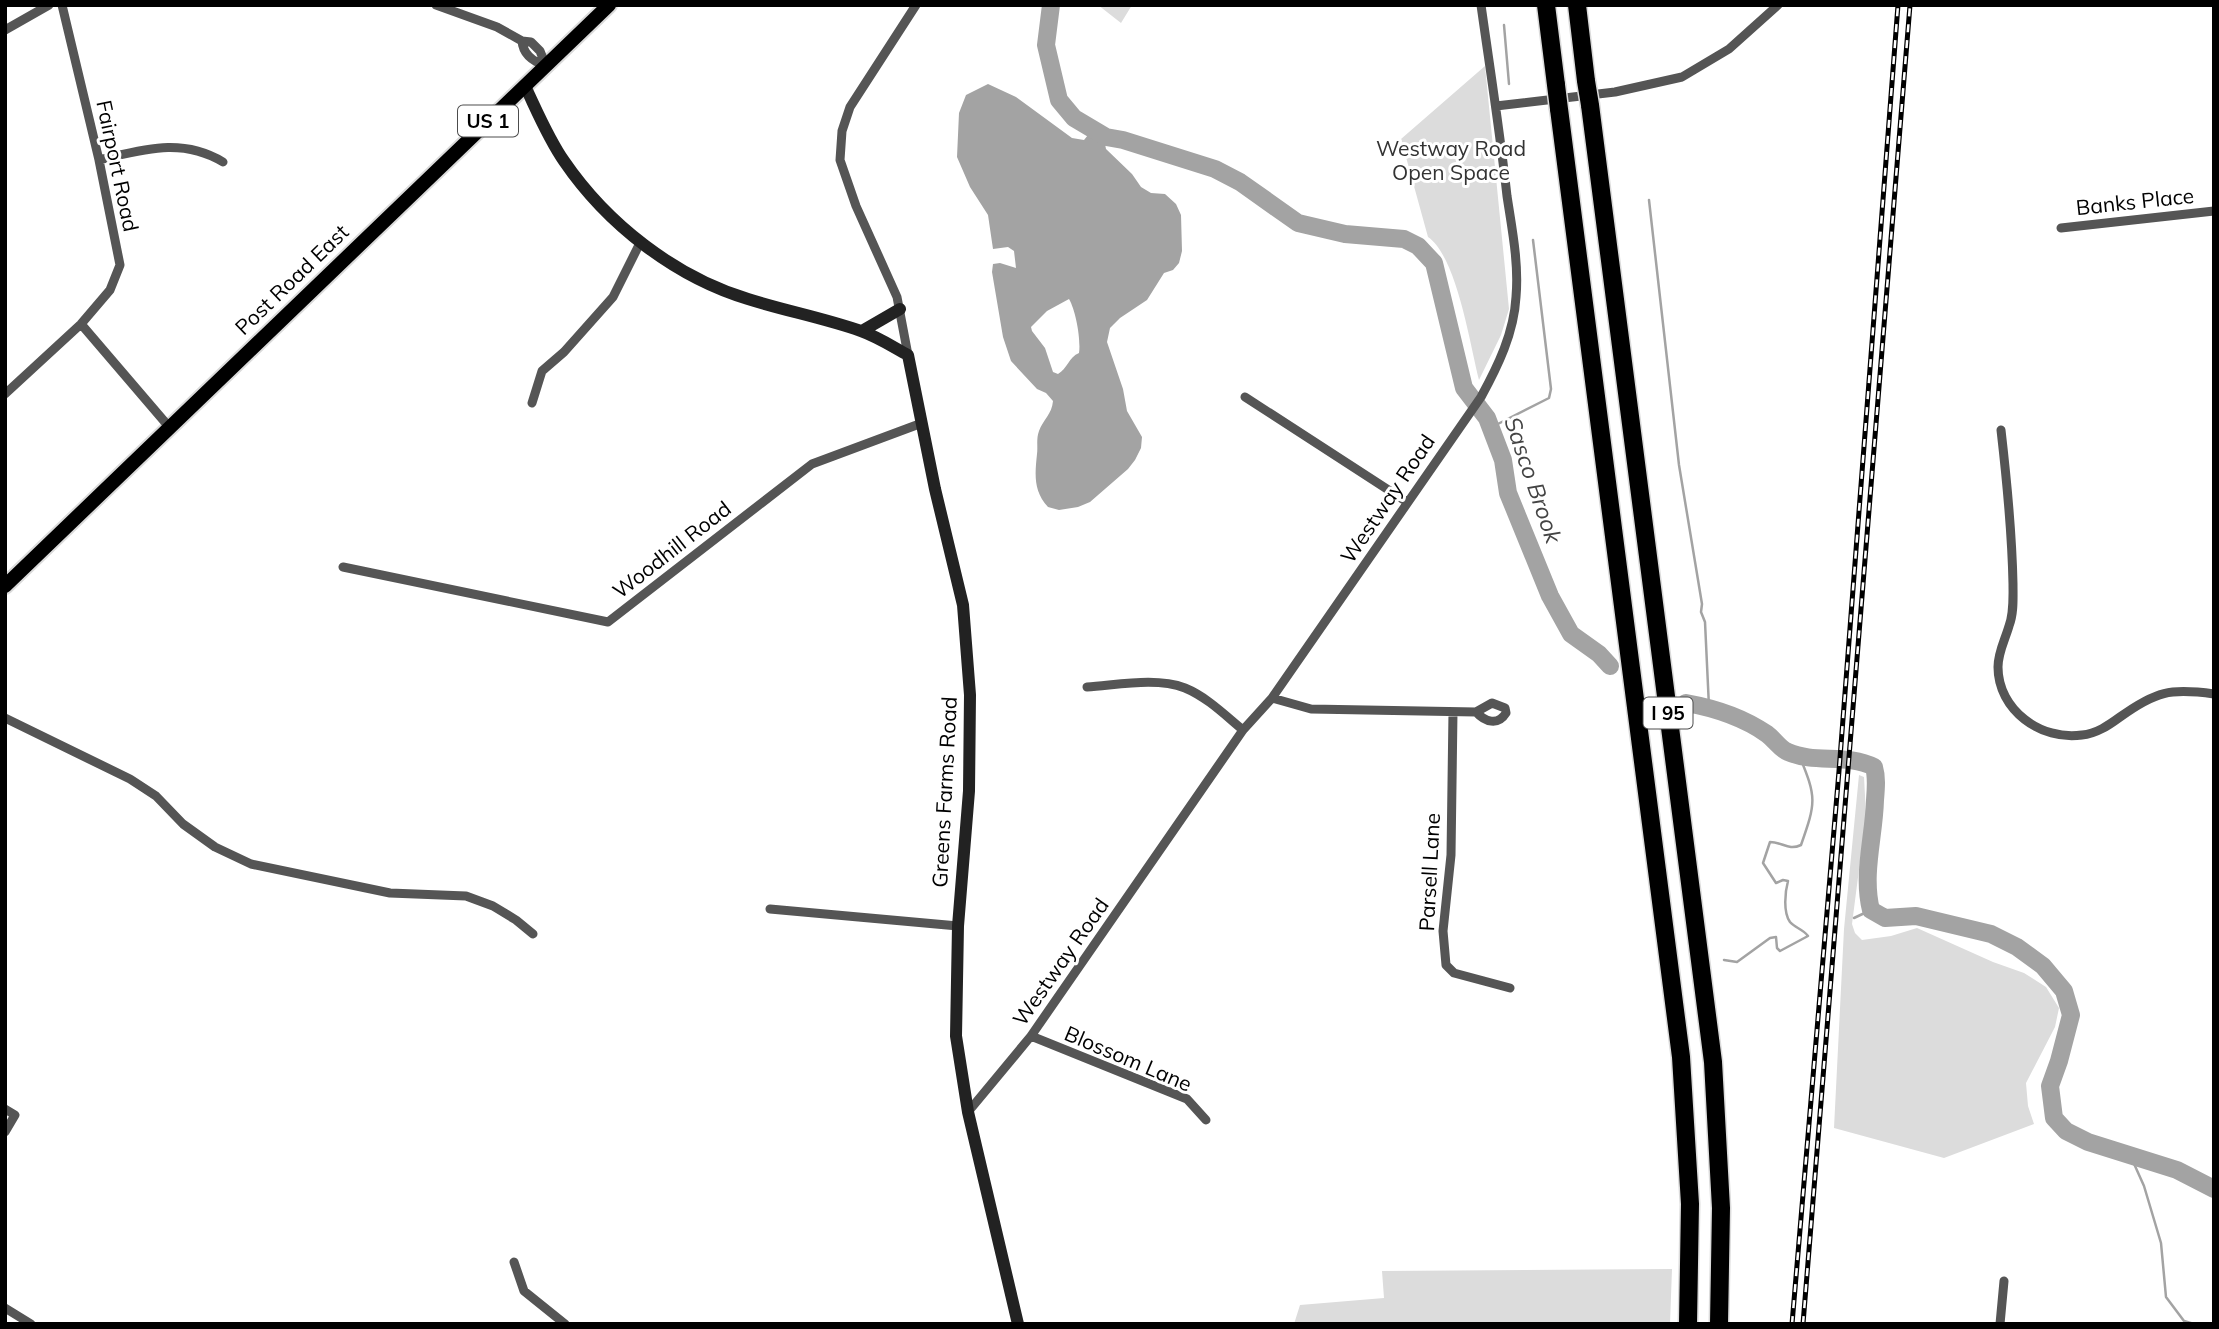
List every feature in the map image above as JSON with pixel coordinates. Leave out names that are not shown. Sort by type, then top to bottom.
[{"type":"highway","name":"I 95","points":[[1545,5],[1680,1045],[1689,1167],[1688,1324]]},
{"type":"highway","name":"I 95","points":[[1577,5],[1711,1049],[1721,1208],[1719,1324]]},
{"type":"main road","name":"Post Road East","points":[[5,586],[609,5]]},
{"type":"street","points":[[6,33],[49,5]]},
{"type":"street","name":"Fairport Road","points":[[5,394],[81,324],[110,290],[120,265],[99,160],[62,5]]},
{"type":"street","points":[[436,5],[497,27],[522,41],[524,50],[532,60],[546,66]]},
{"type":"street","name":"Greens Farms Road","points":[[916,5],[850,107],[842,131],[840,160],[856,206],[891,280],[900,309],[939,510],[963,605],[970,695],[969,791],[958,926],[956,1036],[968,1112],[1015,1322]]},
{"type":"street","name":"Westway Road","points":[[968,1112],[1031,1036],[1243,730],[1272,698],[1481,397],[1506,344],[1516,298],[1516,266],[1481,5]]},
{"type":"street","points":[[1496,106],[1615,92],[1682,77],[1729,49],[1778,5]]},
{"type":"street","points":[[525,86],[552,141],[575,177],[605,211],[640,241],[694,277],[732,294],[862,331],[908,355]]},
{"type":"street","points":[[99,160],[148,149],[184,147],[206,152],[223,162]]},
{"type":"street","name":"Banks Place","points":[[2061,228],[2214,211]]},
{"type":"street","points":[[532,403],[542,371],[564,352],[613,297],[640,241]]},
{"type":"street","points":[[862,331],[900,309]]},
{"type":"street","points":[[81,324],[170,428]]},
{"type":"street","points":[[1245,397],[1407,502]]},
{"type":"street","name":"Woodhill Road","points":[[343,567],[608,622],[812,464],[922,423]]},
{"type":"street","points":[[2001,430],[2010,509],[2013,599],[2010,624],[2002,643],[1998,668],[2011,706],[2037,729],[2082,736],[2110,724],[2162,692],[2181,690],[2214,694]]},
{"type":"street","points":[[1087,687],[1157,683],[1185,688],[1205,699],[1243,730]]},
{"type":"street","points":[[1272,698],[1311,709],[1476,712]]},
{"type":"street","name":"Parsell Lane","points":[[1453,712],[1451,855],[1443,931],[1446,965],[1454,973],[1465,977],[1510,988]]},
{"type":"street","points":[[5,718],[130,779],[156,796],[183,824],[215,847],[251,864],[390,893],[466,896],[493,906],[516,919],[533,934]]},
{"type":"street","points":[[771,909],[958,926]]},
{"type":"street","name":"Blossom Lane","points":[[1031,1036],[1186,1098],[1206,1120]]},
{"type":"street","points":[[5,1109],[15,1115],[5,1132]]},
{"type":"street","points":[[514,1262],[524,1291],[565,1324]]},
{"type":"street","points":[[2000,1324],[2004,1281]]},
{"type":"street","points":[[5,1308],[31,1324]]},
{"type":"green space","points":[[1098,5],[1132,5],[1121,23]]},
{"type":"green space","name":"Westway Road Open Space","points":[[1485,66],[1509,309],[1501,335],[1479,380],[1455,282],[1438,247],[1428,237],[1401,139]]},
{"type":"green space","points":[[1859,775],[1864,777],[1866,815],[1852,924],[1855,933],[1862,940],[1891,936],[1917,928],[2024,973],[2046,987],[2059,1008],[2055,1027],[2026,1083],[2028,1106],[2034,1124],[1944,1158],[1834,1128],[1844,929]]},
{"type":"green space","points":[[1672,1269],[1670,1324],[1294,1324],[1300,1305],[1384,1298],[1382,1271]]},
{"type":"shaded area","points":[[988,84],[1016,97],[1072,138],[1084,140],[1088,135],[1105,144],[1106,149],[1132,174],[1141,187],[1151,193],[1165,194],[1176,204],[1181,215],[1182,251],[1179,263],[1173,270],[1164,273],[1147,300],[1110,328],[1107,342],[1123,389],[1127,411],[1142,437],[1141,448],[1128,469],[1090,502],[1078,507],[1059,510],[1048,507],[1037,488],[1038,437],[1053,401],[1046,393],[1037,389],[1011,361],[1003,337],[993,264],[1000,263],[1016,268],[1014,251],[1008,247],[993,249],[988,215],[970,187],[957,157],[959,113],[966,95]],"holes":[[[1069,299],[1079,353],[1058,374],[1053,372],[1045,348],[1031,327],[1047,311]]]},
{"type":"waterway","name":"Sasco Brook","points":[[1051,5],[1046,45],[1059,100],[1074,118],[1106,137],[1215,169],[1240,182],[1298,223],[1345,234],[1404,239],[1418,246],[1434,263],[1464,388],[1487,418],[1503,460],[1508,493],[1550,596],[1571,634],[1599,654],[1610,666]]},
{"type":"waterway","points":[[1504,25],[1509,84]]},
{"type":"waterway","points":[[1649,200],[1679,465],[1702,604],[1701,612],[1705,622],[1709,707]]},
{"type":"waterway","points":[[1490,428],[1549,398],[1551,389],[1533,240]]},
{"type":"waterway","name":"Sasco Brook","points":[[1686,703],[1739,718],[1767,734],[1782,749],[1798,756],[1853,760],[1874,767],[1876,791],[1868,869],[1871,910],[1885,918],[1916,916],[1991,934],[2017,947],[2043,966],[2064,991],[2071,1015],[2050,1086],[2054,1118],[2066,1131],[2088,1142],[2177,1170],[2214,1189]]},
{"type":"waterway","points":[[1724,960],[1737,962],[1770,938],[1776,937],[1780,951],[1808,936],[1792,924],[1786,913],[1788,881],[1776,883],[1763,863],[1770,842],[1796,847],[1801,845],[1806,831],[1812,800],[1809,781],[1799,755]]},
{"type":"waterway","points":[[1854,918],[1871,910]]},
{"type":"waterway","name":"Sasco Brook","points":[[2131,1157],[2144,1186],[2161,1243],[2166,1297],[2184,1321],[2194,1324]]},
{"type":"railway","points":[[1792,1324],[1839,771],[1898,5]]},
{"type":"railway","points":[[1803,1324],[1910,5]]}]
